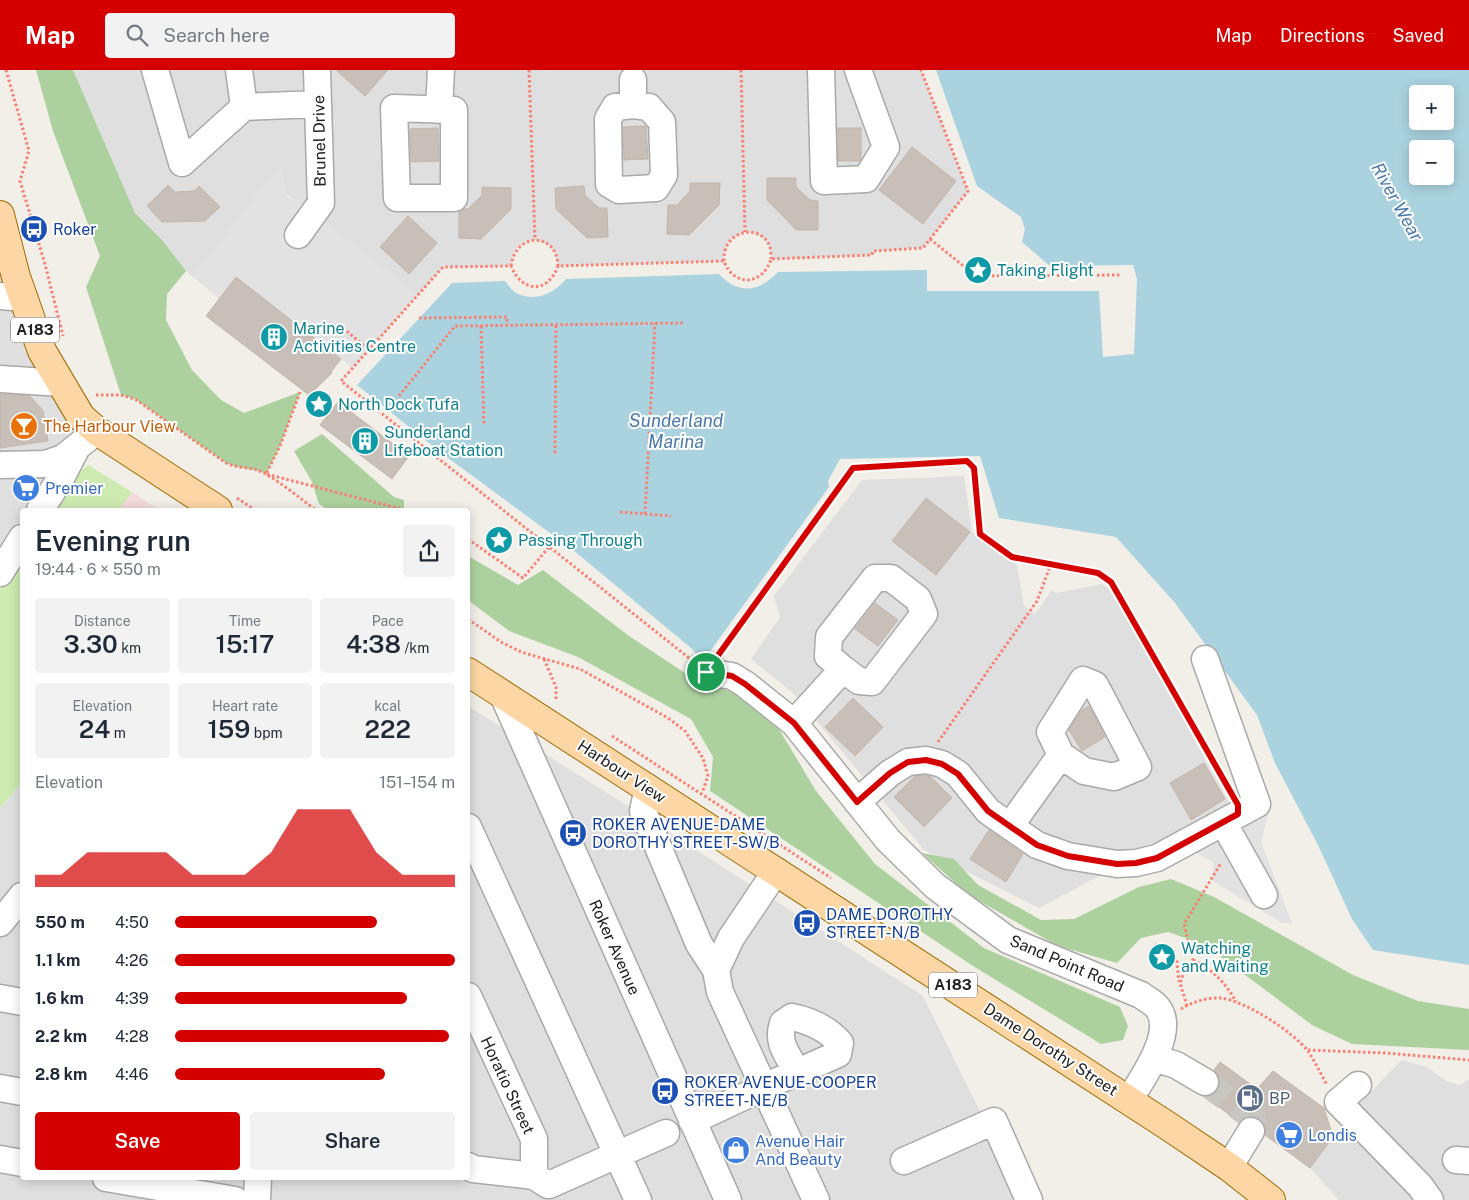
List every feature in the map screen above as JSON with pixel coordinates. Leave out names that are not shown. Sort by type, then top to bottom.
[{"type":"main road","name":"A183","points":[[0,218],[12,297],[81,417],[87,439],[224,502]]},
{"type":"main road","name":"Harbour View","points":[[470,673],[776,871]]},
{"type":"main road","name":"Dame Dorothy Street","points":[[776,871],[1129,1100],[1229,1167],[1271,1200]]},
{"type":"street","points":[[154,70],[182,163],[244,107],[318,104]]},
{"type":"street","points":[[239,70],[244,107]]},
{"type":"street","name":"Brunel Drive","points":[[298,235],[321,203],[317,70]]},
{"type":"street","points":[[439,110],[441,70]]},
{"type":"street","points":[[821,70],[824,181],[866,179],[886,147],[858,70]]},
{"type":"street","points":[[0,379],[61,383]]},
{"type":"street","points":[[0,465],[45,464],[63,458],[87,439]]},
{"type":"street","points":[[41,508],[87,439]]},
{"type":"street","points":[[0,573],[20,541]]},
{"type":"street","points":[[857,802],[890,773],[908,762],[926,760],[942,764],[958,774],[988,811],[1037,845],[1068,856],[1117,864],[1136,863],[1157,858],[1257,804],[1205,659]]},
{"type":"street","points":[[794,723],[843,669]]},
{"type":"street","name":"Sand Point Road","points":[[706,672],[732,676],[794,723],[888,840],[935,886],[1008,940],[1142,995],[1158,1008],[1163,1022]]},
{"type":"street","name":"Roker Avenue","points":[[503,695],[728,1200]]},
{"type":"street","points":[[1010,826],[1061,755]]},
{"type":"street","points":[[648,788],[643,811],[699,944],[716,970],[720,992],[816,1200]]},
{"type":"street","points":[[1231,818],[1264,894]]},
{"type":"street","points":[[470,831],[638,1200]]},
{"type":"street","points":[[716,970],[731,938],[776,871]]},
{"type":"street","points":[[0,923],[20,898]]},
{"type":"street","points":[[0,998],[20,1002]]},
{"type":"street","name":"Horatio Street","points":[[470,1000],[534,1139],[546,1187]]},
{"type":"street","points":[[1129,1100],[1154,1058],[1162,1039],[1163,1022]]},
{"type":"street","points":[[1154,1058],[1176,1065],[1205,1082]]},
{"type":"street","points":[[692,1121],[797,1072]]},
{"type":"street","points":[[1358,1085],[1338,1102],[1420,1186],[1430,1200]]},
{"type":"street","points":[[0,1088],[20,1092]]},
{"type":"street","points":[[904,1161],[994,1121],[1029,1200]]},
{"type":"street","points":[[1229,1167],[1250,1131]]},
{"type":"street","points":[[470,1167],[546,1187],[666,1133]]},
{"type":"street","points":[[0,1159],[20,1163]]},
{"type":"street","points":[[118,1180],[235,1200]]},
{"type":"street","points":[[257,1200],[258,1180]]},
{"type":"path","points":[[6,70],[29,151],[20,181],[45,264],[64,340]]},
{"type":"path","points":[[529,70],[535,240]]},
{"type":"path","points":[[741,70],[745,232]]},
{"type":"path","points":[[771,259],[872,255],[873,251],[923,248],[968,191],[921,70]]},
{"type":"path","points":[[745,232],[756,234],[765,240],[770,247],[771,259],[769,267],[762,276],[750,280],[731,274],[724,261],[728,241],[745,232]]},
{"type":"path","points":[[930,239],[976,276],[1121,275]]},
{"type":"path","points":[[535,240],[549,245],[555,252],[558,266],[549,282],[530,286],[520,281],[511,266],[516,249],[528,241],[535,240]]},
{"type":"path","points":[[558,266],[724,261]]},
{"type":"path","points":[[511,266],[443,267],[341,381],[706,672],[853,468],[967,461],[974,468],[980,534],[1012,557],[1098,573],[1111,582],[1238,805],[1231,818]]},
{"type":"path","points":[[419,318],[507,317],[507,325]]},
{"type":"path","points":[[399,396],[455,326],[685,322]]},
{"type":"path","points":[[645,514],[655,323]]},
{"type":"path","points":[[555,453],[556,324]]},
{"type":"path","points":[[481,326],[484,426]]},
{"type":"path","points":[[343,328],[369,350]]},
{"type":"path","points":[[266,474],[280,446],[300,392]]},
{"type":"path","points":[[101,402],[95,394],[121,395],[135,399],[226,463],[234,466],[256,470],[397,508]]},
{"type":"path","points":[[266,474],[313,508]]},
{"type":"path","points":[[224,502],[247,508]]},
{"type":"path","points":[[620,512],[671,516]]},
{"type":"path","points":[[470,540],[523,578],[549,547]]},
{"type":"path","points":[[926,760],[1037,601],[1051,564]]},
{"type":"path","points":[[470,620],[501,642],[520,652],[580,669],[668,718],[685,731],[703,758],[708,776],[702,793]]},
{"type":"path","points":[[544,658],[556,687],[556,700]]},
{"type":"path","points":[[1211,879],[1184,924],[1193,960],[1216,974],[1229,988],[1236,1002]]},
{"type":"path","points":[[1153,952],[1156,945],[1170,948],[1176,962],[1187,1006]]},
{"type":"path","points":[[1180,983],[1185,970],[1193,960]]},
{"type":"path","points":[[1163,1022],[1187,1006],[1206,999],[1221,998],[1236,1002],[1261,1014],[1284,1030],[1307,1050],[1338,1102]]},
{"type":"path","points":[[1307,1050],[1384,1053],[1469,1060]]},
{"type":"shaded area","points":[[73,70],[921,70],[968,191],[923,248],[873,251],[872,255],[771,259],[770,247],[765,240],[756,234],[745,232],[728,241],[724,261],[558,266],[555,252],[549,245],[535,240],[528,241],[516,249],[511,266],[443,267],[417,296],[285,193],[281,168],[193,277],[135,213]]},
{"type":"shaded area","points":[[281,168],[285,194],[328,225],[417,296],[353,368],[236,277],[219,298],[186,271],[193,276]]},
{"type":"shaded area","points":[[0,215],[16,277],[97,431],[41,508],[20,508],[20,541],[0,573]]},
{"type":"shaded area","points":[[964,476],[972,532],[1017,565],[1024,606],[1035,614],[1052,590],[1056,593],[1102,584],[1112,591],[1231,806],[1039,908],[924,850],[795,695],[751,659],[780,617],[774,596],[862,480]]},
{"type":"shaded area","points":[[132,492],[156,508],[120,508]]},
{"type":"shaded area","points":[[470,707],[625,804],[923,996],[1024,1200],[0,1200],[0,808],[20,784],[20,1180],[470,1180]]},
{"type":"shaded area","points":[[1266,809],[1268,815],[1261,842],[1292,923],[1282,923],[1213,881],[1213,862],[1193,851]]},
{"type":"shaded area","points":[[1402,1060],[1427,1067],[1447,1082],[1461,1085],[1469,1079],[1469,1200],[1339,1200],[1310,1168],[1359,1104]]},
{"type":"green space","points":[[36,70],[73,70],[135,213],[162,240],[186,271],[167,294],[166,320],[192,370],[221,400],[244,413],[300,392],[280,446],[266,474],[226,463],[135,399],[121,395],[86,287],[100,256],[53,131]]},
{"type":"green space","points":[[322,434],[394,497],[404,500],[404,508],[325,508],[319,504],[312,482],[294,451]]},
{"type":"green space","points":[[88,465],[132,492],[120,508],[53,508],[71,480]]},
{"type":"green space","points":[[470,557],[518,585],[543,570],[629,636],[700,683],[742,694],[779,729],[816,791],[875,864],[984,948],[1120,1007],[1128,1026],[1123,1040],[1101,1044],[973,966],[710,791],[713,757],[691,719],[578,657],[509,631],[470,602]]},
{"type":"green space","points":[[20,558],[20,784],[0,808],[0,590]]},
{"type":"green space","points":[[922,853],[954,859],[978,885],[1041,920],[1074,919],[1139,887],[1171,879],[1214,897],[1353,975],[1418,1001],[1469,1009],[1469,1050],[1352,1044],[1312,1025],[1205,945],[1168,932],[1141,938],[1117,963],[1058,946],[969,895]]},
{"type":"water","points":[[936,70],[1469,70],[1469,965],[1373,950],[1352,919],[1318,845],[1275,763],[1257,715],[1175,603],[1116,537],[999,518],[980,456],[840,459],[828,481],[829,487],[703,661],[691,648],[573,550],[444,455],[357,385],[452,283],[505,281],[516,293],[523,296],[537,297],[550,292],[566,279],[719,274],[726,281],[734,285],[741,288],[749,288],[764,284],[778,272],[927,270],[927,291],[1099,291],[1103,357],[1134,354],[1137,279],[1133,265],[1050,266],[1022,242],[1025,229],[1021,217],[977,186]]},
{"type":"building","points":[[336,70],[388,70],[365,96]]},
{"type":"building","points":[[646,126],[648,159],[624,160],[623,127]]},
{"type":"building","points":[[438,128],[439,161],[411,162],[410,129]]},
{"type":"building","points":[[838,128],[861,128],[860,161],[838,161]]},
{"type":"building","points":[[912,147],[956,181],[923,224],[879,190]]},
{"type":"building","points":[[767,178],[796,178],[796,187],[810,200],[818,201],[818,230],[796,230],[767,200]]},
{"type":"building","points":[[690,183],[720,183],[719,205],[689,235],[667,234],[668,205],[677,205],[690,191]]},
{"type":"building","points":[[168,185],[175,192],[194,191],[199,186],[220,207],[205,221],[162,222],[147,206]]},
{"type":"building","points":[[584,186],[585,195],[599,208],[607,208],[608,237],[587,238],[556,209],[555,188]]},
{"type":"building","points":[[482,187],[511,188],[511,209],[481,239],[459,238],[459,212],[468,209],[482,195]]},
{"type":"building","points":[[408,216],[437,243],[409,274],[380,247]]},
{"type":"building","name":"Marine Activities Centre","points":[[236,277],[341,359],[332,373],[309,395],[206,316]]},
{"type":"building","name":"The Harbour View","points":[[0,394],[30,396],[43,411],[48,441],[0,448]]},
{"type":"building","name":"Sunderland Lifeboat Station","points":[[338,402],[409,456],[392,479],[320,425]]},
{"type":"building","points":[[926,498],[970,532],[936,575],[892,541]]},
{"type":"building","points":[[875,603],[898,620],[878,646],[855,629]]},
{"type":"building","points":[[853,698],[883,727],[855,756],[825,727]]},
{"type":"building","points":[[1089,706],[1105,737],[1082,751],[1069,730],[1082,710]]},
{"type":"building","points":[[1204,763],[1225,799],[1191,820],[1170,783]]},
{"type":"building","points":[[925,775],[931,777],[952,798],[924,827],[894,797],[915,776]]},
{"type":"building","points":[[989,830],[1023,854],[1006,882],[970,859]]},
{"type":"building","points":[[1220,1062],[1257,1089],[1273,1071],[1324,1108],[1333,1137],[1310,1168],[1265,1135],[1264,1124],[1259,1119],[1251,1116],[1239,1122],[1206,1097],[1213,1095],[1218,1089],[1220,1082],[1214,1070]]},
{"type":"tunnel","points":[[1205,1082],[1253,1118],[1251,1131]]},
{"type":"place","name":"Roker","points":[[34,229]]},
{"type":"place","name":"Taking Flight","points":[[978,270]]},
{"type":"place","name":"Marine Activities Centre","points":[[274,337]]},
{"type":"place","name":"North Dock Tufa","points":[[319,404]]},
{"type":"place","name":"The Harbour View","points":[[24,426]]},
{"type":"place","name":"Sunderland Lifeboat Station","points":[[365,441]]},
{"type":"place","name":"Premier","points":[[26,488]]},
{"type":"place","name":"Passing Through","points":[[499,540]]},
{"type":"place","name":"ROKER AVENUE-DAME DOROTHY STREET-SW/B","points":[[573,833]]},
{"type":"place","name":"DAME DOROTHY STREET-N/B","points":[[807,923]]},
{"type":"place","name":"Watching and Waiting","points":[[1162,957]]},
{"type":"place","name":"ROKER AVENUE-COOPER STREET-NE/B","points":[[665,1091]]},
{"type":"place","name":"BP","points":[[1250,1098]]},
{"type":"place","name":"Londis","points":[[1289,1135]]},
{"type":"place","name":"Avenue Hair And Beauty","points":[[736,1150]]},
{"type":"route","points":[[967,461],[974,468],[980,534],[1012,557],[1098,573],[1111,582],[1238,805],[1238,814],[1157,858],[1136,863],[1117,864],[1068,856],[1037,845],[988,811],[958,774],[942,764],[926,760],[908,762],[890,773],[857,802],[794,723],[732,676],[706,672],[853,468],[967,461]]},
{"type":"water label","name":"River Wear","points":[[1397,202]]},
{"type":"water label","name":"Sunderland Marina","points":[[676,431]]}]
